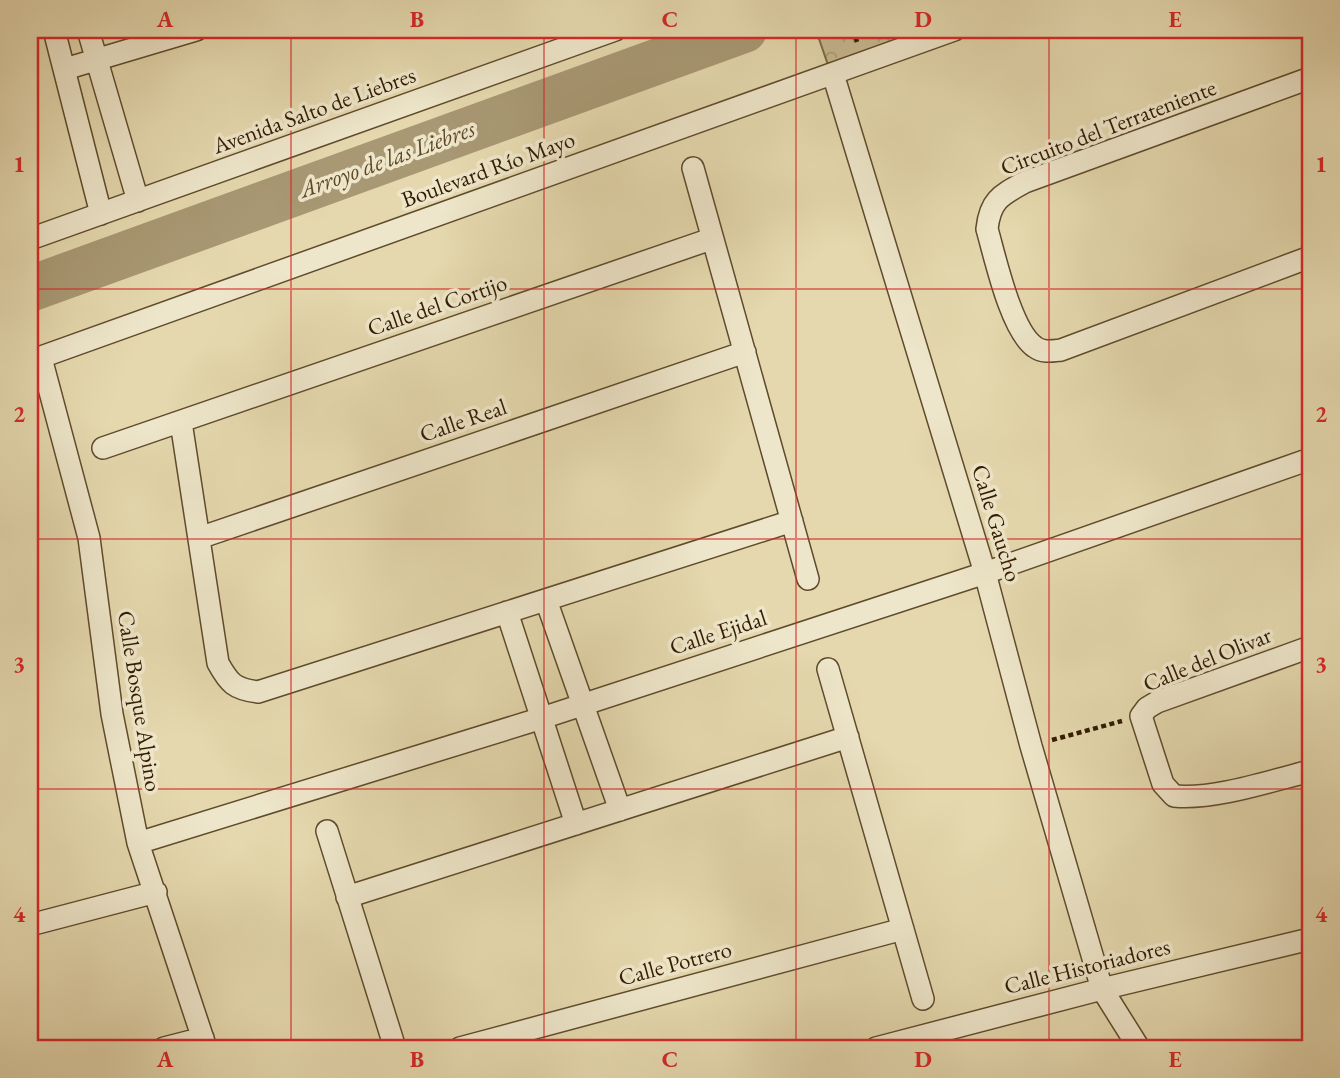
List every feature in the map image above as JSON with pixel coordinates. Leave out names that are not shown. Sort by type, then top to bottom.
[{"type":"street","points":[[54,30],[101,214]]},
{"type":"street","points":[[88,30],[138,201]]},
{"type":"street","points":[[65,69],[196,30]]},
{"type":"street","name":"Avenida Salto de Liebres","points":[[30,239],[615,30]]},
{"type":"street","name":"Boulevard Río Mayo","points":[[35,359],[954,30]]},
{"type":"street","name":"Calle Gaucho","points":[[833,74],[985,573],[1031,746],[1102,989],[1139,1048]]},
{"type":"street","name":"Circuito del Terrateniente","points":[[1310,78],[1025,182],[995,201],[986,229],[1015,319],[1029,341],[1047,352],[1061,350],[1310,257]]},
{"type":"street","points":[[693,169],[808,579]]},
{"type":"street","points":[[30,219],[55,230]]},
{"type":"street","name":"Calle del Cortijo","points":[[103,448],[711,239]]},
{"type":"street","name":"Calle Real","points":[[199,538],[745,352]]},
{"type":"street","name":"Calle Bosque Alpino","points":[[35,359],[89,538],[112,714],[138,843],[205,1043]]},
{"type":"street","points":[[181,422],[218,663],[229,682],[244,690],[258,692],[792,521]]},
{"type":"street","name":"Calle Ejidal","points":[[138,843],[542,718],[985,573],[1310,459]]},
{"type":"street","points":[[546,600],[620,810]]},
{"type":"street","points":[[507,612],[576,824]]},
{"type":"street","name":"Calle del Olivar","points":[[1310,647],[1157,702],[1141,716],[1163,784],[1174,796],[1217,793],[1310,771]]},
{"type":"street","points":[[828,669],[923,999]]},
{"type":"street","points":[[347,897],[848,737]]},
{"type":"street","points":[[327,831],[395,1048]]},
{"type":"street","points":[[30,925],[156,892]]},
{"type":"street","name":"Calle Potrero","points":[[460,1048],[903,929]]},
{"type":"street","name":"Calle Historiadores","points":[[876,1048],[1102,989],[1310,939]]},
{"type":"street","points":[[917,1036],[935,1048]]},
{"type":"street","points":[[164,1048],[205,1043]]},
{"type":"path","points":[[853,30],[856,39]]},
{"type":"path","points":[[1031,746],[1141,716]]},
{"type":"green space","points":[[816,30],[924,30],[828,65]]},
{"type":"waterway","name":"Arroyo de las Liebres","points":[[30,289],[744,30]]}]
